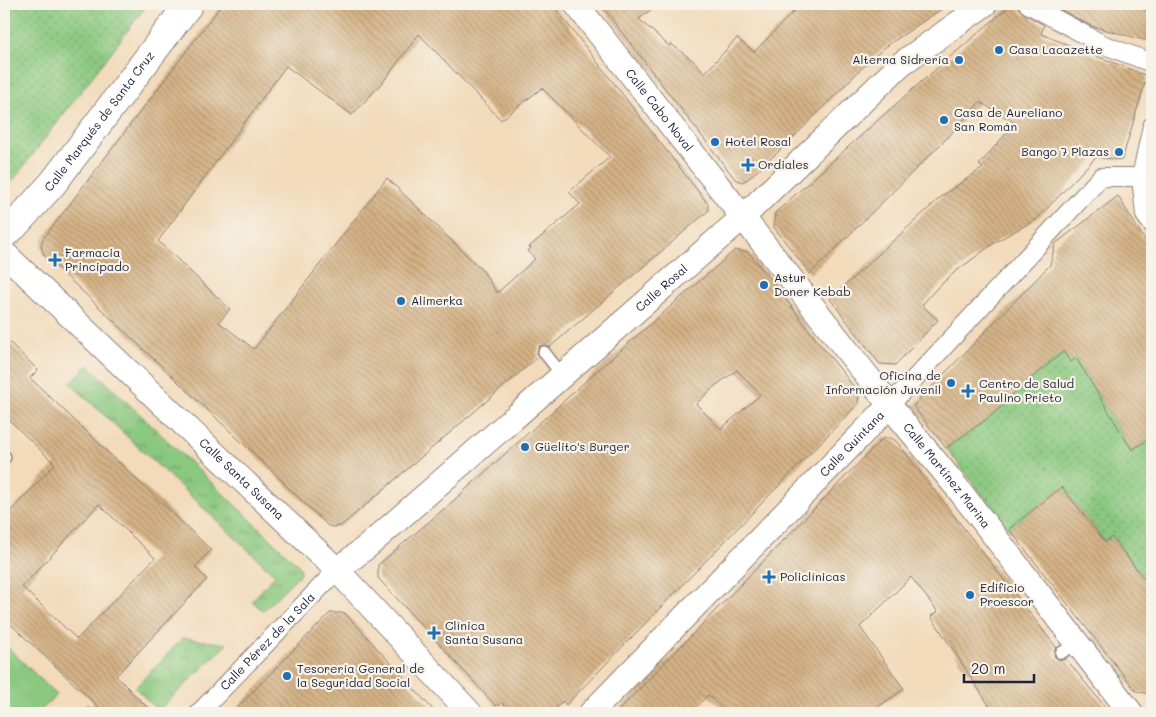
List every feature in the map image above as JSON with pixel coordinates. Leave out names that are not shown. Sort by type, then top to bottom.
[{"type":"street","name":"Calle Marqués de Santa Cruz","points":[[4,234],[14,226],[53,183],[189,4]]},
{"type":"street","name":"Calle Cabo Noval","points":[[576,4],[743,217]]},
{"type":"street","name":"Calle Rosal","points":[[337,570],[369,545],[743,217],[901,64],[985,4]]},
{"type":"street","points":[[1028,4],[1102,44],[1152,63]]},
{"type":"street","points":[[1149,219],[1142,177],[1152,126]]},
{"type":"street","name":"Calle Quintana","points":[[591,713],[890,405],[1101,177],[1142,177]]},
{"type":"street","name":"Calle Martínez Marina","points":[[743,217],[890,405],[960,490],[1069,648],[1131,713]]},
{"type":"street","name":"Calle Santa Susana","points":[[4,253],[337,570],[470,713]]},
{"type":"street","name":"Calle Pérez de la Sala","points":[[200,713],[337,570]]},
{"type":"lane","points":[[544,352],[562,375]]},
{"type":"green space","points":[[4,4],[148,4],[4,192]]},
{"type":"green space","points":[[1063,352],[1071,361],[1076,358],[1132,450],[1152,437],[1152,575],[1145,580],[1112,537],[1105,542],[1062,487],[1009,529],[946,448],[988,418]]},
{"type":"green space","points":[[88,365],[299,566],[301,571],[299,575],[263,611],[252,601],[275,575],[70,383]]},
{"type":"green space","points":[[183,638],[227,644],[158,711],[135,688]]},
{"type":"green space","points":[[4,644],[57,695],[38,713],[4,713]]},
{"type":"green space","points":[[113,682],[121,689],[96,713],[77,713],[87,703],[91,706]]},
{"type":"building","points":[[222,4],[552,4],[708,204],[708,211],[550,347],[539,346],[538,357],[341,526],[328,526],[44,255],[41,246],[43,239]],"holes":[[[419,34],[501,120],[542,88],[610,157],[569,192],[580,204],[529,247],[531,248],[528,251],[535,259],[497,293],[483,271],[387,178],[254,349],[219,322],[230,309],[158,241],[286,66],[352,115],[383,82]]]},
{"type":"building","points":[[600,4],[658,4],[639,19],[669,46],[671,44],[695,62],[705,73],[737,38],[754,52],[801,4],[949,4],[877,54],[788,143],[748,179],[742,182],[735,179]]},
{"type":"building","points":[[1012,4],[1017,4],[1023,13],[1044,25],[1041,34],[1147,76],[1122,160],[1094,157],[1037,219],[997,241],[955,272],[922,305],[938,320],[895,365],[880,364],[830,299],[943,195],[983,168],[979,165],[1015,123],[980,102],[946,139],[810,274],[774,227],[775,213],[907,94]]},
{"type":"building","points":[[1050,4],[1146,4],[1144,10],[1152,12],[1152,42],[1091,26]]},
{"type":"building","points":[[1118,196],[1152,252],[1152,437],[1132,450],[1076,358],[1071,362],[1063,352],[1010,396],[1012,398],[987,419],[946,448],[913,406],[1050,265],[1055,244]]},
{"type":"building","points":[[735,250],[748,252],[764,270],[859,393],[858,404],[566,705],[563,701],[550,713],[512,713],[502,703],[496,706],[378,578],[378,565],[452,502]],"holes":[[[737,370],[760,395],[721,429],[696,404],[715,386]]]},
{"type":"building","points":[[4,337],[38,370],[30,378],[211,550],[195,567],[207,579],[116,676],[153,713],[105,713],[4,618],[4,518],[55,464],[4,415]],"holes":[[[99,504],[155,558],[77,639],[22,587]]]},
{"type":"building","points":[[884,438],[893,439],[897,442],[1056,647],[1055,657],[1061,660],[1066,659],[1110,713],[994,713],[931,616],[938,612],[911,577],[860,627],[904,689],[869,713],[727,713],[708,695],[691,713],[616,713],[880,441]]},
{"type":"building","points":[[1062,487],[1105,542],[1112,537],[1152,589],[1152,695],[1136,691],[1009,529]]},
{"type":"building","points":[[330,613],[345,613],[436,713],[232,713]]},
{"type":"place","name":"Casa Lacazette","points":[[999,50]]},
{"type":"place","name":"Alterna Sidrería","points":[[959,60]]},
{"type":"place","name":"Casa de Aureliano San Román","points":[[944,120]]},
{"type":"place","name":"Hotel Rosal","points":[[715,142]]},
{"type":"place","name":"Bango 7 Plazas","points":[[1119,152]]},
{"type":"place","name":"Ordiales","points":[[748,165]]},
{"type":"place","name":"Farmacia Principado","points":[[55,260]]},
{"type":"place","name":"Astur Doner Kebab","points":[[764,285]]},
{"type":"place","name":"Alimerka","points":[[401,301]]},
{"type":"place","name":"Oficina de Información Juvenil","points":[[951,383]]},
{"type":"place","name":"Centro de Salud Paulino Prieto","points":[[968,391]]},
{"type":"place","name":"Güelito's Burger","points":[[525,447]]},
{"type":"place","name":"Policlínicas","points":[[769,577]]},
{"type":"place","name":"Edificio Proescor","points":[[970,595]]},
{"type":"place","name":"Clínica Santa Susana","points":[[434,633]]},
{"type":"place","name":"Tesorería General de la Seguridad Social","points":[[287,676]]}]
